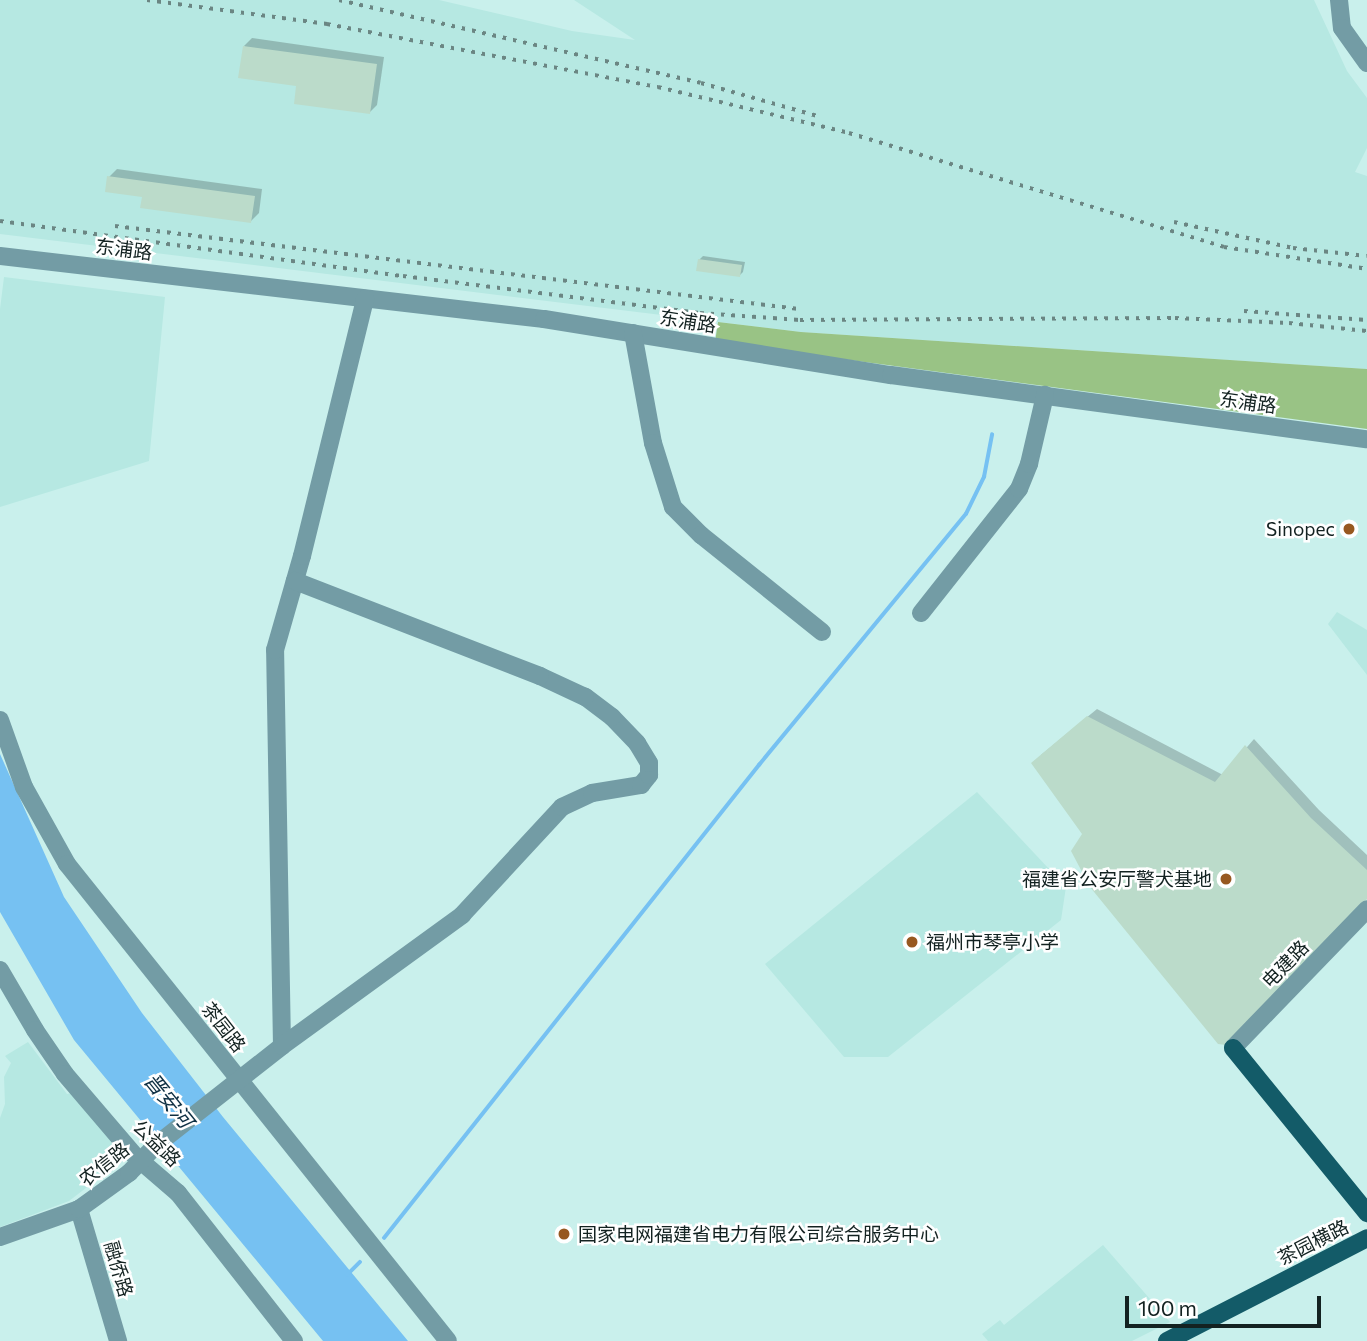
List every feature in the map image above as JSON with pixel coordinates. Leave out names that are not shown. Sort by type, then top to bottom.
[{"type":"main road","points":[[1233,1048],[1367,1213]]},
{"type":"main road","name":"茶园横路","points":[[1167,1341],[1367,1238]]},
{"type":"street","points":[[1339,0],[1342,28],[1367,63]]},
{"type":"street","name":"东浦路","points":[[0,256],[544,319],[878,373],[1367,439]]},
{"type":"street","points":[[282,1046],[274,664],[277,639],[295,581],[365,299]]},
{"type":"street","points":[[633,333],[655,453],[673,507],[696,530],[822,632]]},
{"type":"street","points":[[921,613],[1018,489],[1029,464],[1045,395]]},
{"type":"street","name":"农信路","points":[[0,1237],[79,1209],[142,1163],[155,1146],[282,1046],[462,915],[562,807],[592,793],[641,785],[650,770],[642,750],[626,731],[585,697],[540,676],[295,581]]},
{"type":"street","name":"茶园路","points":[[0,720],[24,787],[67,864],[448,1341]]},
{"type":"street","name":"电建路","points":[[1233,1048],[1367,909]]},
{"type":"street","name":"公益路","points":[[0,970],[61,1068],[142,1163],[178,1193],[294,1341]]},
{"type":"street","name":"融侨路","points":[[79,1209],[118,1341]]},
{"type":"shaded area","points":[[0,0],[439,0],[572,31],[635,40],[574,0],[1314,0],[1347,71],[1367,98],[1367,148],[1355,172],[1367,176],[1367,369],[801,332],[0,234]]},
{"type":"shaded area","points":[[4,277],[165,297],[149,461],[0,507],[0,309]]},
{"type":"shaded area","points":[[1337,612],[1367,630],[1367,675],[1328,624]]},
{"type":"shaded area","name":"福州市琴亭小学","points":[[977,792],[1066,887],[1061,920],[888,1057],[844,1057],[765,964]]},
{"type":"shaded area","points":[[28,1042],[67,1094],[72,1093],[83,1102],[125,1158],[69,1201],[0,1227],[0,1118],[5,1104],[4,1077],[11,1063],[5,1056]]},
{"type":"shaded area","points":[[1103,1245],[1170,1322],[1132,1341],[988,1341],[982,1334],[1000,1320],[1004,1325]]},
{"type":"green space","points":[[718,322],[801,332],[1367,369],[1367,429],[715,342]]},
{"type":"water","name":"晋安河","points":[[0,754],[64,897],[142,1013],[223,1117],[408,1341],[323,1341],[74,1040],[0,912]]},
{"type":"building","points":[[243,46],[377,64],[370,114],[294,104],[296,86],[238,78]]},
{"type":"building","points":[[107,176],[255,196],[251,223],[140,208],[142,197],[105,192]]},
{"type":"building","points":[[698,259],[742,265],[740,277],[696,271]]},
{"type":"building","name":"福建省公安厅警犬基地","points":[[1087,716],[1215,782],[1245,745],[1311,818],[1367,870],[1367,899],[1226,1045],[1218,1044],[1090,887],[1071,851],[1082,834],[1031,763]]},
{"type":"waterway","points":[[384,1238],[759,765],[966,514],[984,477],[992,435]]},
{"type":"waterway","points":[[347,1275],[360,1262]]},
{"type":"railway","points":[[147,0],[327,24],[658,87],[849,133],[1224,247],[1367,269]]},
{"type":"railway","points":[[339,0],[701,83],[818,116]]},
{"type":"railway","points":[[0,221],[700,313],[800,320],[1175,318],[1289,323],[1367,331]]},
{"type":"railway","points":[[1174,222],[1293,248],[1367,256]]},
{"type":"railway","points":[[115,226],[799,309]]},
{"type":"railway","points":[[1244,311],[1367,320]]},
{"type":"place","name":"Sinopec","points":[[1349,529]]},
{"type":"place","name":"福建省公安厅警犬基地","points":[[1226,879]]},
{"type":"place","name":"福州市琴亭小学","points":[[912,942]]},
{"type":"place","name":"国家电网福建省电力有限公司综合服务中心","points":[[564,1234]]}]
